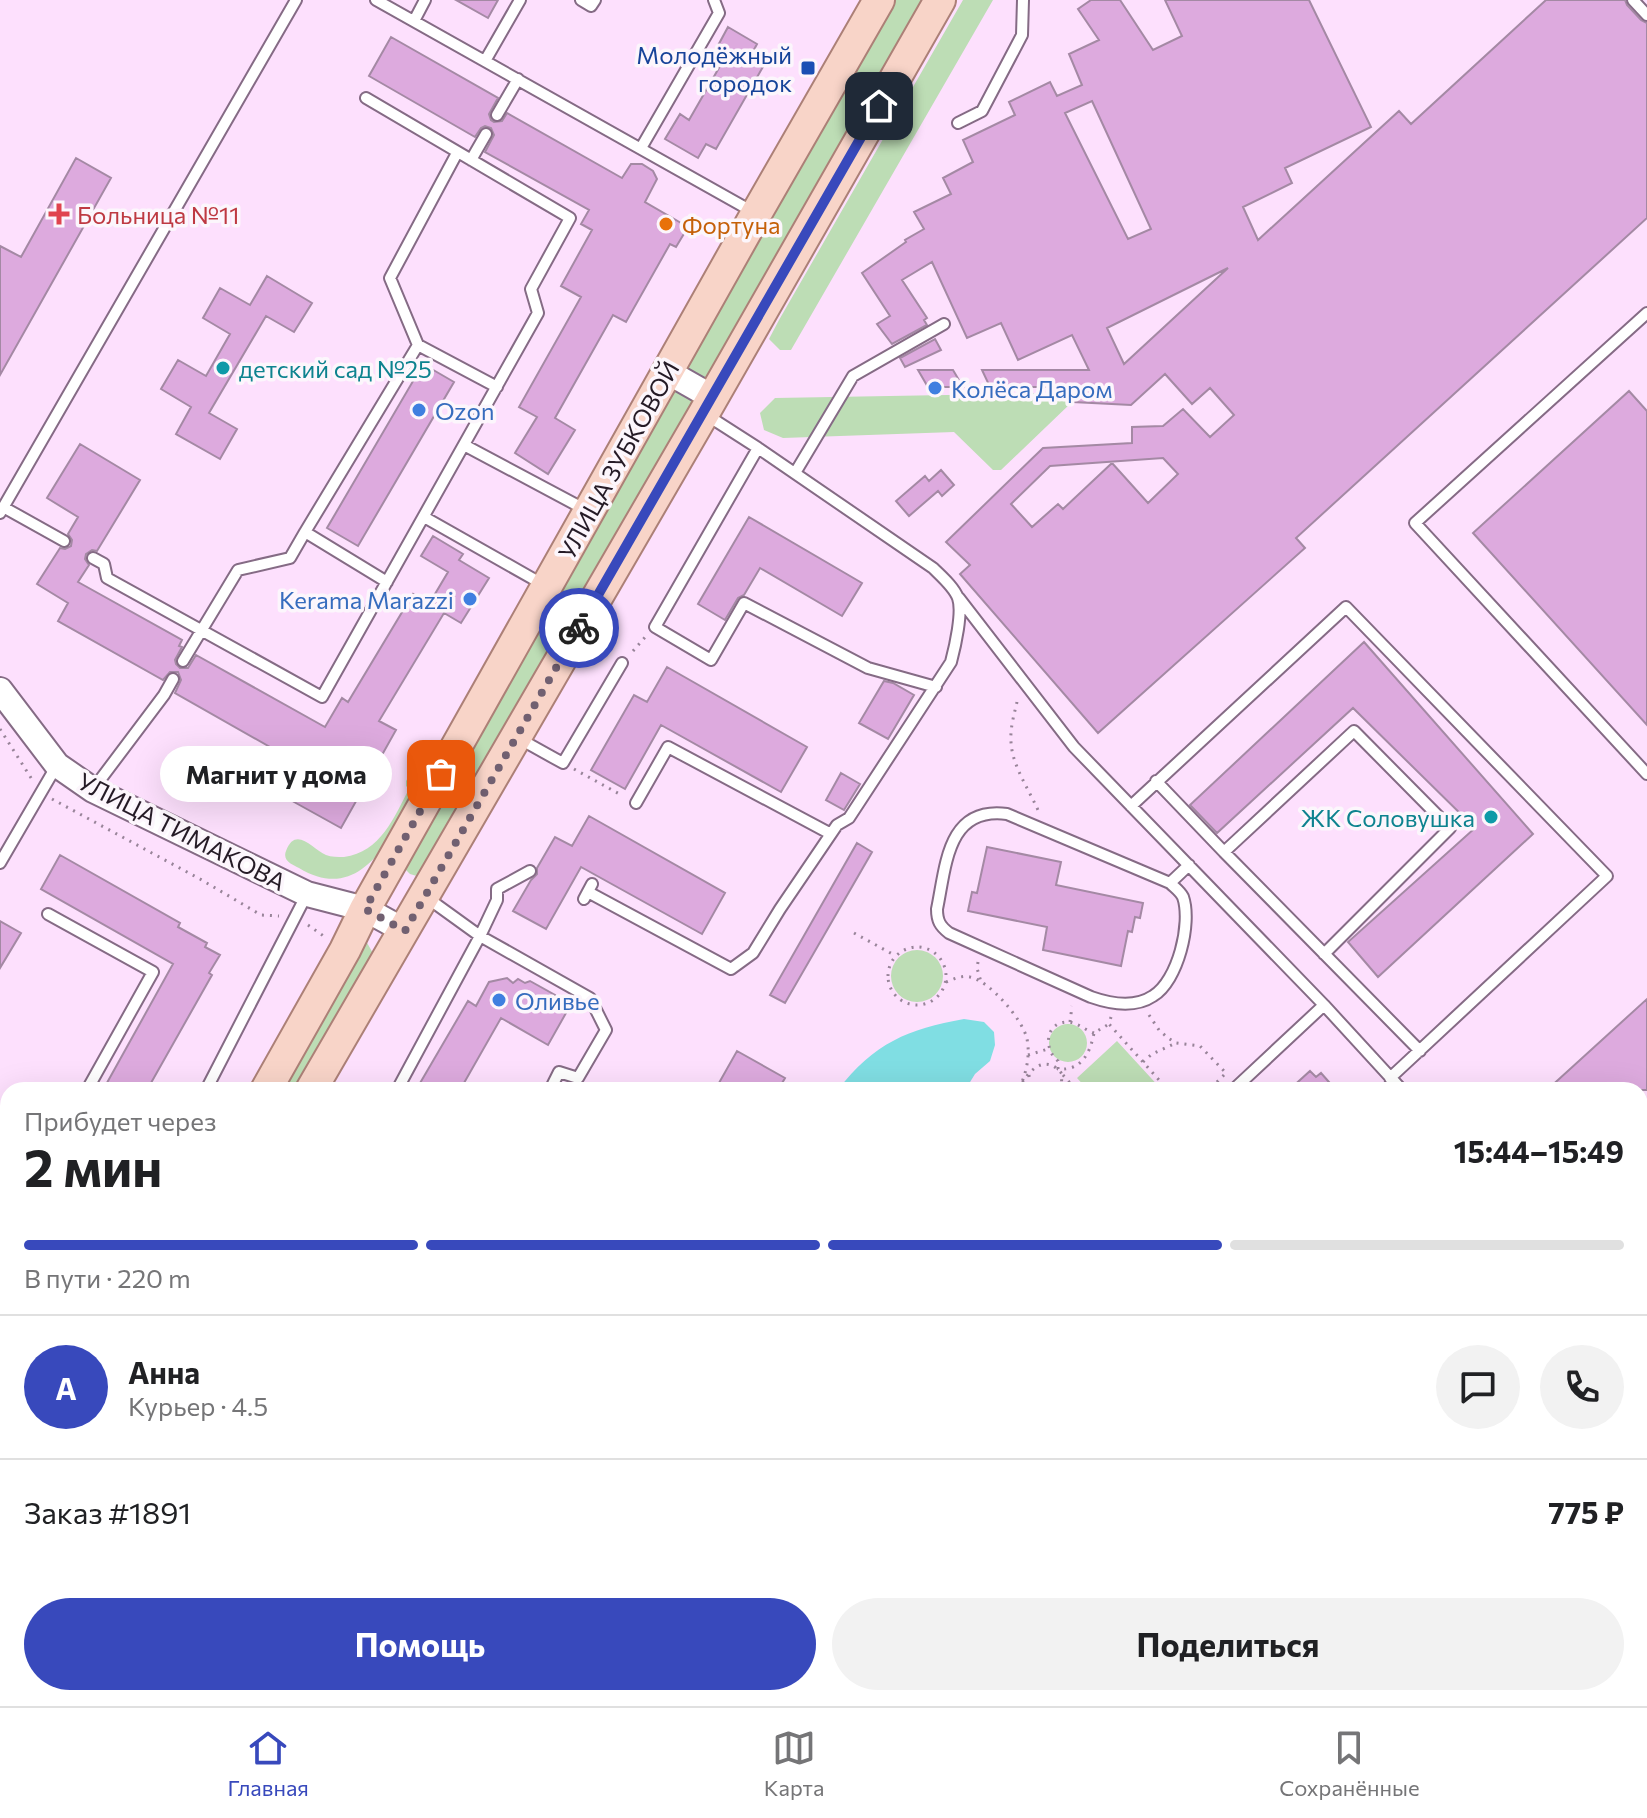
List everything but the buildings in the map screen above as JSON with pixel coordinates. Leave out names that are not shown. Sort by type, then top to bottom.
[{"type":"main road","name":"УЛИЦА ЗУБКОВОЙ","points":[[271,1082],[365,909],[879,0]]},
{"type":"main road","name":"УЛИЦА ЗУБКОВОЙ","points":[[316,1082],[940,0]]},
{"type":"street","points":[[668,372],[708,405]]},
{"type":"street","name":"УЛИЦА ТИМАКОВА","points":[[0,690],[57,765],[93,790],[307,894],[365,909],[405,931]]},
{"type":"lane","points":[[64,541],[2,510],[296,0]]},
{"type":"lane","points":[[376,0],[756,214]]},
{"type":"lane","points":[[414,21],[425,0]]},
{"type":"lane","points":[[485,61],[520,0]]},
{"type":"lane","points":[[581,0],[591,6],[595,0]]},
{"type":"lane","points":[[641,148],[719,13],[714,0]]},
{"type":"lane","points":[[958,123],[982,111],[989,98],[1022,35],[1023,0]]},
{"type":"lane","points":[[1633,0],[1647,15]]},
{"type":"lane","points":[[497,115],[518,79]]},
{"type":"lane","points":[[93,558],[104,564],[107,578],[322,697],[538,313],[531,289],[570,218],[366,98]]},
{"type":"lane","points":[[471,160],[486,134]]},
{"type":"lane","points":[[457,153],[390,278],[418,345],[497,387]]},
{"type":"lane","points":[[1647,313],[1415,523],[1647,774]]},
{"type":"lane","points":[[795,473],[853,376],[944,324]]},
{"type":"lane","points":[[183,661],[238,570],[290,558],[418,345]]},
{"type":"lane","points":[[708,405],[758,448],[933,568],[1074,747],[1324,1005],[1394,1082]]},
{"type":"lane","points":[[464,445],[589,512]]},
{"type":"lane","points":[[758,448],[655,627],[711,660],[744,603],[868,668],[936,687]]},
{"type":"lane","points":[[424,517],[547,586]]},
{"type":"lane","points":[[305,532],[387,582]]},
{"type":"lane","points":[[588,892],[731,969],[753,953],[837,825],[849,818],[951,662],[958,632],[959,598]]},
{"type":"lane","points":[[1131,806],[1346,607],[1607,876],[1390,1078]]},
{"type":"lane","points":[[516,737],[563,763],[622,663]]},
{"type":"lane","points":[[93,790],[173,679]]},
{"type":"lane","points":[[1224,852],[1354,731],[1429,806],[1450,828],[1324,954]]},
{"type":"lane","points":[[636,803],[668,747],[831,834]]},
{"type":"lane","points":[[0,863],[57,765]]},
{"type":"lane","points":[[1156,781],[1420,1051]]},
{"type":"lane","points":[[996,812],[1170,883],[1181,893],[1186,911],[1185,935],[1177,963],[1167,983],[1154,996],[1124,1004],[1091,997],[949,933],[937,919],[952,841],[959,829],[971,820],[996,812]]},
{"type":"lane","points":[[1170,883],[1189,865]]},
{"type":"lane","points":[[401,1082],[480,936],[497,900],[497,889],[530,871]]},
{"type":"lane","points":[[210,1082],[307,894]]},
{"type":"lane","points":[[425,896],[480,936],[590,998],[606,1030],[578,1078],[559,1072],[554,1082]]},
{"type":"lane","points":[[48,914],[153,972],[92,1082]]},
{"type":"lane","points":[[1242,1082],[1324,1005]]},
{"type":"path","points":[[622,663],[655,627]]},
{"type":"path","points":[[1017,702],[1011,727],[1011,745],[1017,766],[1048,831]]},
{"type":"path","points":[[0,729],[40,793],[261,915],[295,917],[345,950]]},
{"type":"path","points":[[563,763],[636,803]]},
{"type":"path","points":[[854,933],[896,956]]},
{"type":"path","points":[[978,946],[977,968],[981,982]]},
{"type":"path","points":[[914,947],[932,950],[939,956],[944,964],[946,982],[937,998],[929,1003],[911,1005],[895,996],[888,970],[896,956],[914,947]]},
{"type":"path","points":[[946,982],[960,977],[981,982],[997,995],[1023,1026],[1028,1055],[1020,1082]]},
{"type":"path","points":[[1143,1000],[1159,1030],[1176,1043],[1200,1046],[1226,1073],[1217,1082]]},
{"type":"path","points":[[1023,1082],[1039,1065],[1046,1064],[1058,1069],[1075,1068],[1090,1050],[1094,1033],[1109,1024],[1111,1016]]},
{"type":"path","points":[[1069,1082],[1048,1049],[1050,1033],[1062,1023],[1070,1022],[1094,1033]]},
{"type":"path","points":[[1109,1024],[1161,1082]]},
{"type":"path","points":[[1143,1062],[1152,1054],[1176,1043]]},
{"type":"path","points":[[1028,1055],[1048,1049]]},
{"type":"path","points":[[1029,1073],[1030,1082]]},
{"type":"path","points":[[1061,1082],[1062,1074]]},
{"type":"shaded area","points":[[889,0],[930,0],[708,380],[697,377],[688,369],[688,356]]},
{"type":"shaded area","points":[[963,0],[993,0],[791,350],[780,350],[769,339]]},
{"type":"shaded area","points":[[677,389],[695,399],[420,877],[410,874],[404,868],[668,391]]},
{"type":"shaded area","points":[[1065,393],[1071,403],[1001,470],[993,470],[954,432],[783,438],[764,430],[760,413],[775,398]]},
{"type":"shaded area","points":[[415,775],[421,783],[400,821],[375,857],[360,871],[342,878],[322,878],[287,860],[286,851],[295,840],[305,841],[332,857],[357,854],[368,848],[392,822],[409,789],[406,781],[409,776]]},
{"type":"shaded area","points":[[366,941],[374,955],[299,1082],[285,1082]]},
{"type":"shaded area","points":[[917,950],[936,957],[943,976],[936,995],[917,1002],[898,995],[891,976],[898,957]]},
{"type":"shaded area","points":[[964,1019],[984,1022],[994,1032],[995,1045],[990,1061],[970,1082],[844,1082],[879,1050],[909,1033]]},
{"type":"shaded area","points":[[1068,1024],[1082,1029],[1087,1043],[1082,1057],[1068,1062],[1054,1057],[1049,1043],[1054,1029]]},
{"type":"shaded area","points":[[1117,1041],[1155,1082],[1081,1082],[1077,1078]]},
{"type":"way so far","points":[[441,774],[365,909],[405,931],[579,628]]},
{"type":"place","name":"Молодёжный городок","points":[[808,68]]},
{"type":"place","name":"Больница №11","points":[[59,214]]},
{"type":"place","name":"Фортуна","points":[[666,224]]},
{"type":"place","name":"детский сад №25","points":[[223,368]]},
{"type":"place","name":"Колёса Даром","points":[[935,388]]},
{"type":"place","name":"Ozon","points":[[419,410]]},
{"type":"place","name":"Kerama Marazzi","points":[[470,599]]},
{"type":"place","name":"Магнит у дома","points":[[441,774]]},
{"type":"place","name":"ЖК Соловушка","points":[[1491,817]]},
{"type":"place","name":"Оливье","points":[[499,1000]]},
{"type":"route","points":[[579,628],[879,106]]}]
